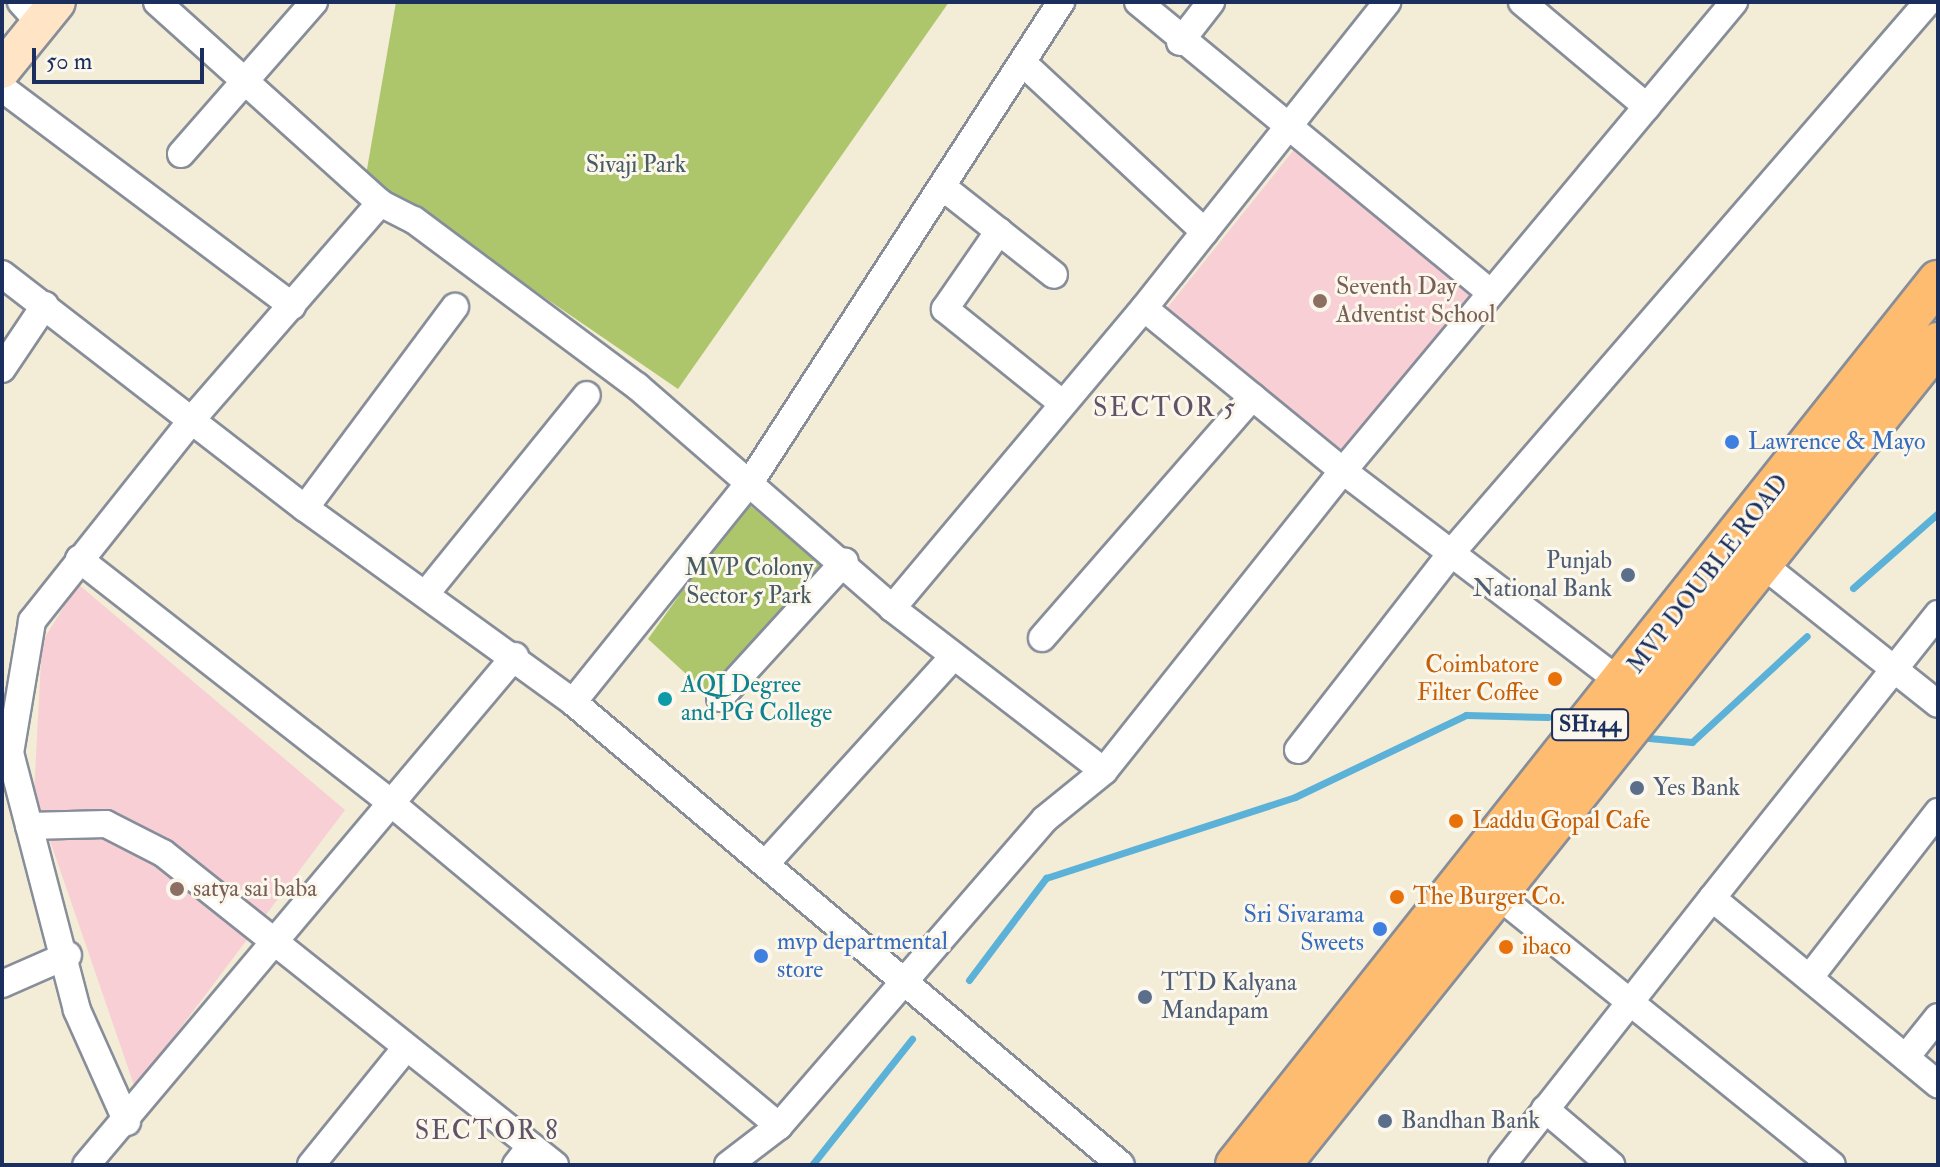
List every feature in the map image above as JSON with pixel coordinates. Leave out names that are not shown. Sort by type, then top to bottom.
[{"type":"main road","name":"MVP DOUBLE ROAD","points":[[1280,1165],[1487,886],[1637,695],[1938,281]]},
{"type":"main road","name":"MVP DOUBLE ROAD","points":[[1637,695],[1762,564],[1938,343]]},
{"type":"main road","name":"MVP DOUBLE ROAD","points":[[1236,1165],[1487,886]]},
{"type":"street","points":[[157,2],[380,203],[414,220],[620,381],[637,386],[845,561],[892,608],[952,658],[1104,771]]},
{"type":"street","points":[[181,154],[314,2]]},
{"type":"street","points":[[573,702],[751,481],[944,188],[1061,2]]},
{"type":"street","points":[[1138,2],[1180,42],[1491,293]]},
{"type":"street","points":[[1180,42],[1211,2]]},
{"type":"street","points":[[892,608],[1144,308],[1387,2]]},
{"type":"street","points":[[1522,2],[1647,107]]},
{"type":"street","points":[[728,1165],[779,1126],[1045,819],[1104,771],[1343,471],[1732,2]]},
{"type":"street","points":[[1298,750],[1452,552],[1928,2]]},
{"type":"street","points":[[2,70],[39,9]]},
{"type":"street","points":[[1023,63],[1205,232]]},
{"type":"street","points":[[2,88],[292,306]]},
{"type":"street","points":[[944,188],[1054,275]]},
{"type":"street","points":[[127,1122],[77,1010],[68,955],[10,753],[32,621],[194,417],[380,203]]},
{"type":"street","points":[[999,231],[945,309],[1063,404]]},
{"type":"street","points":[[2,274],[194,417],[305,508],[428,591],[573,702],[768,861],[1121,1165]]},
{"type":"street","points":[[2,369],[45,305]]},
{"type":"street","points":[[305,508],[455,307]]},
{"type":"street","points":[[1144,308],[1343,471],[1637,695]]},
{"type":"street","points":[[428,591],[587,395]]},
{"type":"street","points":[[1042,638],[1252,397]]},
{"type":"street","points":[[79,559],[391,803],[779,1126]]},
{"type":"street","points":[[720,698],[845,561]]},
{"type":"street","points":[[1762,564],[1938,704]]},
{"type":"street","points":[[1502,1165],[1938,614]]},
{"type":"street","points":[[86,1165],[127,1122],[274,938],[515,656]]},
{"type":"street","points":[[768,861],[952,658]]},
{"type":"street","points":[[1810,977],[1938,812]]},
{"type":"street","points":[[29,826],[106,824],[163,853],[274,938],[524,1155],[555,1165]]},
{"type":"street","points":[[1487,886],[1632,999],[1827,1163]]},
{"type":"street","points":[[1712,898],[1938,1084]]},
{"type":"street","points":[[2,984],[68,955]]},
{"type":"street","points":[[1906,1057],[1938,1017]]},
{"type":"street","points":[[311,1165],[404,1050]]},
{"type":"street","points":[[1545,1109],[1611,1165]]},
{"type":"shaded area","name":"Seventh Day Adventist School","points":[[1297,146],[1475,289],[1343,455],[1164,312]]},
{"type":"shaded area","name":"satya sai baba","points":[[78,584],[345,810],[135,1088],[34,794],[42,642]]},
{"type":"green space","name":"Sivaji Park","points":[[396,2],[949,2],[678,389],[366,175]]},
{"type":"green space","name":"MVP Colony Sector 5 Park","points":[[746,502],[827,570],[710,696],[648,639]]},
{"type":"waterway","points":[[1853,588],[1938,513]]},
{"type":"waterway","points":[[1649,738],[1692,742],[1807,636]]},
{"type":"waterway","points":[[969,980],[1046,878],[1295,797],[1466,715],[1548,717]]},
{"type":"waterway","points":[[812,1165],[912,1039]]},
{"type":"place","name":"Seventh Day Adventist School","points":[[1320,301]]},
{"type":"place","name":"Lawrence & Mayo","points":[[1732,442]]},
{"type":"place","name":"Punjab National Bank","points":[[1628,575]]},
{"type":"place","name":"Coimbatore Filter Coffee","points":[[1555,679]]},
{"type":"place","name":"AQJ Degree and PG College","points":[[665,699]]},
{"type":"place","name":"Yes Bank","points":[[1637,788]]},
{"type":"place","name":"Laddu Gopal Cafe","points":[[1456,821]]},
{"type":"place","name":"satya sai baba","points":[[177,889]]},
{"type":"place","name":"The Burger Co.","points":[[1397,897]]},
{"type":"place","name":"Sri Sivarama Sweets","points":[[1380,929]]},
{"type":"place","name":"ibaco","points":[[1506,947]]},
{"type":"place","name":"mvp departmental store","points":[[761,956]]},
{"type":"place","name":"TTD Kalyana Mandapam","points":[[1145,997]]},
{"type":"place","name":"Bandhan Bank","points":[[1385,1121]]},
{"type":"district","name":"SECTOR 5","points":[[1165,409]]},
{"type":"district","name":"SECTOR 8","points":[[487,1132]]}]
